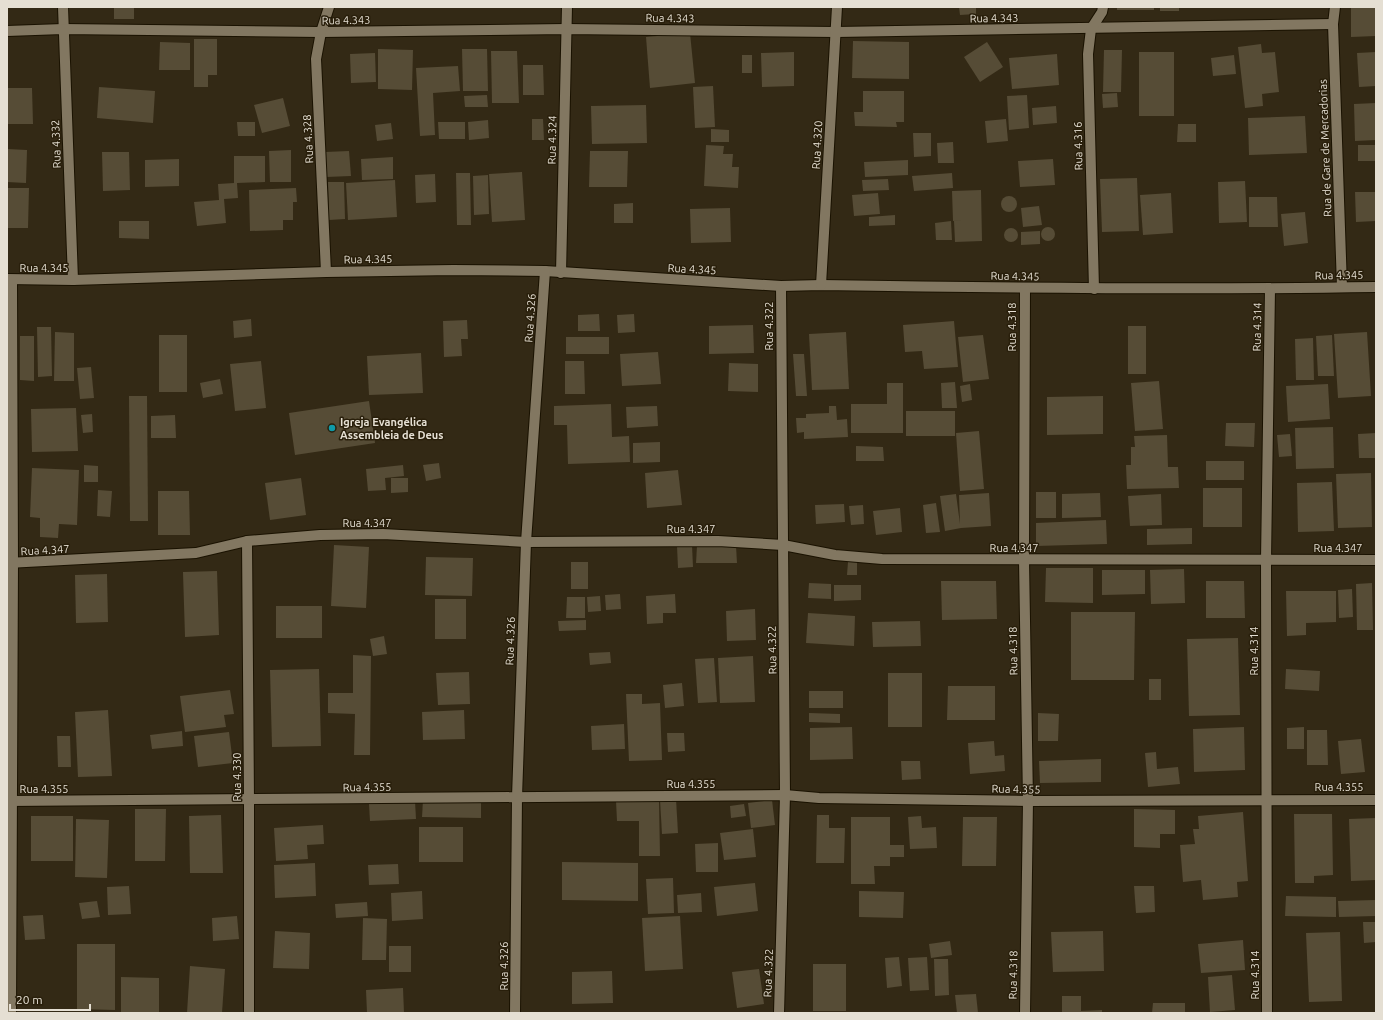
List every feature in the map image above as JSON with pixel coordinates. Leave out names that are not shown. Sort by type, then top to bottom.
[{"type":"street","name":"Rua 4.332","points":[[63,7],[73,280]]},
{"type":"street","name":"Rua 4.328","points":[[326,272],[316,59],[321,32],[329,7]]},
{"type":"street","name":"Rua 4.324","points":[[561,273],[567,7]]},
{"type":"street","name":"Rua 4.320","points":[[821,285],[837,7]]},
{"type":"street","name":"Rua 4.316","points":[[1094,289],[1088,54],[1091,29],[1102,12],[1103,7]]},
{"type":"street","name":"Rua de Gare de Mercadorias","points":[[1335,7],[1333,24],[1342,287]]},
{"type":"street","name":"Rua 4.343","points":[[7,30],[63,29],[321,32],[566,29],[836,32],[1333,24]]},
{"type":"street","name":"Rua 4.345","points":[[9,280],[73,280],[326,272],[453,270],[545,271],[781,286],[821,285],[1025,289],[1270,289],[1376,287]]},
{"type":"street","name":"Rua 4.326","points":[[515,1013],[517,797],[526,542],[545,271]]},
{"type":"street","points":[[9,280],[9,801],[11,1013]]},
{"type":"street","name":"Rua 4.322","points":[[779,1013],[785,795],[781,286]]},
{"type":"street","name":"Rua 4.318","points":[[1025,289],[1024,560],[1028,801],[1025,1013]]},
{"type":"street","name":"Rua 4.314","points":[[1267,1013],[1266,560],[1270,289]]},
{"type":"street","name":"Rua 4.347","points":[[10,563],[196,553],[247,541],[320,535],[383,534],[526,542],[688,541],[782,545],[835,555],[882,559],[1376,560]]},
{"type":"street","name":"Rua 4.330","points":[[247,541],[249,1013]]},
{"type":"street","name":"Rua 4.355","points":[[9,801],[785,795],[826,798],[1028,801],[1267,799],[1376,800]]},
{"type":"building","points":[[114,7],[134,7],[134,19],[114,19]]},
{"type":"building","points":[[959,7],[976,7],[976,14],[960,15]]},
{"type":"building","points":[[1117,7],[1154,7],[1154,10],[1117,10]]},
{"type":"building","points":[[1160,7],[1179,7],[1179,11],[1160,11]]},
{"type":"building","points":[[1351,7],[1376,7],[1376,36],[1351,37]]},
{"type":"building","points":[[690,33],[695,83],[650,88],[646,37]]},
{"type":"building","points":[[194,39],[217,39],[217,75],[208,75],[208,87],[194,87]]},
{"type":"building","points":[[853,41],[909,42],[909,79],[852,78]]},
{"type":"building","points":[[160,42],[190,43],[190,70],[159,70]]},
{"type":"building","points":[[987,42],[1003,67],[980,82],[964,57]]},
{"type":"building","points":[[1261,44],[1262,53],[1275,52],[1279,92],[1262,94],[1263,106],[1245,108],[1238,47]]},
{"type":"building","points":[[378,49],[413,50],[412,90],[378,89]]},
{"type":"building","points":[[462,49],[487,49],[488,91],[463,91]]},
{"type":"building","points":[[1104,50],[1122,50],[1121,92],[1103,92]]},
{"type":"building","points":[[491,51],[517,51],[519,103],[492,103]]},
{"type":"building","points":[[794,52],[794,86],[762,87],[761,53]]},
{"type":"building","points":[[1139,52],[1174,52],[1174,116],[1139,116]]},
{"type":"building","points":[[1376,52],[1376,86],[1359,87],[1357,53]]},
{"type":"building","points":[[375,53],[376,82],[351,83],[350,54]]},
{"type":"building","points":[[1057,54],[1059,85],[1012,89],[1009,58]]},
{"type":"building","points":[[742,55],[752,55],[752,73],[742,73]]},
{"type":"building","points":[[1234,55],[1236,74],[1213,76],[1211,58]]},
{"type":"building","points":[[523,65],[543,65],[544,95],[523,95]]},
{"type":"building","points":[[458,66],[460,91],[433,93],[435,135],[420,136],[416,68]]},
{"type":"building","points":[[713,86],[715,127],[695,128],[693,87]]},
{"type":"building","points":[[99,87],[155,91],[153,123],[97,118]]},
{"type":"building","points":[[7,88],[32,88],[33,124],[7,124]]},
{"type":"building","points":[[863,91],[904,91],[904,122],[896,122],[897,127],[855,126],[854,112],[863,112]]},
{"type":"building","points":[[1117,93],[1118,107],[1103,108],[1102,94]]},
{"type":"building","points":[[487,95],[488,107],[465,107],[464,96]]},
{"type":"building","points":[[1027,95],[1029,128],[1009,130],[1007,96]]},
{"type":"building","points":[[283,98],[290,126],[262,133],[254,105]]},
{"type":"building","points":[[1376,103],[1376,140],[1355,141],[1354,104]]},
{"type":"building","points":[[646,105],[647,143],[592,144],[591,106]]},
{"type":"building","points":[[1056,106],[1057,123],[1033,125],[1032,108]]},
{"type":"building","points":[[1305,116],[1307,153],[1249,155],[1248,118]]},
{"type":"building","points":[[532,119],[543,119],[544,140],[532,140]]},
{"type":"building","points":[[1006,119],[1008,141],[987,143],[985,121]]},
{"type":"building","points":[[488,120],[489,138],[469,140],[468,122]]},
{"type":"building","points":[[237,122],[255,122],[255,136],[238,136]]},
{"type":"building","points":[[438,122],[465,122],[465,139],[439,139]]},
{"type":"building","points":[[391,123],[393,139],[377,141],[375,125]]},
{"type":"building","points":[[1178,124],[1196,124],[1196,142],[1177,142]]},
{"type":"building","points":[[711,129],[729,130],[729,142],[711,142]]},
{"type":"building","points":[[913,133],[931,133],[931,156],[914,157]]},
{"type":"building","points":[[953,142],[954,163],[938,163],[937,143]]},
{"type":"building","points":[[706,145],[724,146],[723,154],[733,154],[732,167],[739,167],[738,188],[704,186]]},
{"type":"building","points":[[1358,145],[1376,145],[1376,161],[1358,161]]},
{"type":"building","points":[[7,149],[27,150],[26,183],[7,182]]},
{"type":"building","points":[[291,150],[291,182],[270,182],[269,151]]},
{"type":"building","points":[[349,151],[351,176],[326,177],[325,152]]},
{"type":"building","points":[[590,151],[628,151],[627,187],[589,187]]},
{"type":"building","points":[[102,152],[129,152],[130,190],[103,191]]},
{"type":"building","points":[[234,156],[265,156],[265,182],[237,183],[238,198],[224,199],[226,223],[197,226],[194,202],[219,200],[218,184],[234,183]]},
{"type":"building","points":[[393,157],[393,179],[362,180],[361,159]]},
{"type":"building","points":[[179,159],[179,186],[145,187],[145,160]]},
{"type":"building","points":[[1053,159],[1055,185],[1020,187],[1018,161]]},
{"type":"building","points":[[908,160],[908,175],[865,177],[864,162]]},
{"type":"building","points":[[522,172],[525,220],[492,222],[489,174]]},
{"type":"building","points":[[456,173],[470,173],[471,225],[457,225]]},
{"type":"building","points":[[952,173],[953,188],[914,191],[912,176]]},
{"type":"building","points":[[435,174],[436,202],[416,203],[415,175]]},
{"type":"building","points":[[488,175],[489,214],[474,215],[473,176]]},
{"type":"building","points":[[1137,178],[1139,231],[1102,232],[1100,179]]},
{"type":"building","points":[[888,179],[889,190],[863,191],[862,180]]},
{"type":"building","points":[[395,180],[397,217],[348,220],[346,183]]},
{"type":"building","points":[[1245,181],[1247,222],[1219,223],[1218,182]]},
{"type":"building","points":[[328,182],[344,182],[345,219],[329,220]]},
{"type":"building","points":[[7,188],[29,188],[28,228],[7,228]]},
{"type":"building","points":[[296,188],[297,202],[293,202],[293,220],[283,220],[283,230],[250,231],[249,190]]},
{"type":"building","points":[[981,190],[982,241],[955,242],[954,221],[964,220],[953,221],[952,191]]},
{"type":"building","points":[[1355,192],[1376,192],[1376,221],[1356,222]]},
{"type":"building","points":[[878,193],[880,214],[854,216],[852,195]]},
{"type":"building","points":[[1171,193],[1173,233],[1143,235],[1140,195]]},
{"type":"building","points":[[1009,196],[1015,198],[1017,204],[1015,210],[1009,212],[1003,210],[1001,204],[1003,198]]},
{"type":"building","points":[[1249,197],[1277,197],[1278,227],[1249,227]]},
{"type":"building","points":[[633,203],[633,223],[614,223],[614,204]]},
{"type":"building","points":[[1039,206],[1042,225],[1023,227],[1021,208]]},
{"type":"building","points":[[730,208],[731,242],[691,243],[690,209]]},
{"type":"building","points":[[1305,212],[1308,243],[1284,246],[1281,214]]},
{"type":"building","points":[[895,215],[895,225],[869,226],[869,217]]},
{"type":"building","points":[[119,221],[149,221],[149,239],[119,238]]},
{"type":"building","points":[[951,221],[952,240],[936,240],[935,223]]},
{"type":"building","points":[[1048,227],[1053,229],[1055,234],[1053,239],[1048,241],[1043,239],[1041,234],[1043,229]]},
{"type":"building","points":[[1008,228],[1014,228],[1018,232],[1018,238],[1014,242],[1008,242],[1004,238],[1004,232]]},
{"type":"building","points":[[1040,231],[1040,244],[1021,245],[1021,232]]},
{"type":"building","points":[[599,314],[600,331],[578,331],[578,315]]},
{"type":"building","points":[[634,314],[635,332],[618,333],[617,315]]},
{"type":"building","points":[[251,319],[252,336],[234,338],[233,321]]},
{"type":"building","points":[[467,320],[468,339],[461,339],[462,356],[444,357],[443,321]]},
{"type":"building","points":[[954,321],[958,367],[924,369],[922,351],[905,352],[903,325]]},
{"type":"building","points":[[753,325],[754,353],[709,354],[709,326]]},
{"type":"building","points":[[1128,326],[1146,326],[1146,374],[1128,374]]},
{"type":"building","points":[[37,327],[51,327],[52,376],[38,377]]},
{"type":"building","points":[[55,332],[74,333],[74,381],[54,381]]},
{"type":"building","points":[[846,332],[849,389],[812,390],[809,334]]},
{"type":"building","points":[[1367,332],[1371,396],[1338,398],[1334,334]]},
{"type":"building","points":[[159,335],[187,335],[187,392],[159,392]]},
{"type":"building","points":[[983,335],[989,379],[963,382],[958,337]]},
{"type":"building","points":[[1332,335],[1334,376],[1318,376],[1316,336]]},
{"type":"building","points":[[20,336],[34,336],[34,381],[20,380]]},
{"type":"building","points":[[566,337],[609,337],[609,354],[566,354]]},
{"type":"building","points":[[1313,338],[1314,380],[1296,380],[1295,339]]},
{"type":"building","points":[[658,352],[661,384],[622,386],[620,354]]},
{"type":"building","points":[[421,353],[423,393],[369,395],[367,356]]},
{"type":"building","points":[[793,354],[804,354],[807,396],[796,396]]},
{"type":"building","points":[[261,361],[266,408],[235,411],[230,364]]},
{"type":"building","points":[[565,361],[584,361],[585,394],[565,394]]},
{"type":"building","points":[[729,363],[758,364],[758,392],[728,391]]},
{"type":"building","points":[[91,367],[94,398],[80,399],[77,368]]},
{"type":"building","points":[[220,379],[223,394],[203,398],[200,383]]},
{"type":"building","points":[[1159,381],[1163,429],[1135,431],[1131,383]]},
{"type":"building","points":[[955,382],[957,408],[942,408],[941,383]]},
{"type":"building","points":[[887,383],[903,383],[903,433],[851,433],[851,404],[887,404]]},
{"type":"building","points":[[970,384],[972,400],[962,402],[960,386]]},
{"type":"building","points":[[1328,384],[1330,419],[1288,422],[1286,386]]},
{"type":"building","points":[[129,396],[147,396],[148,521],[130,521]]},
{"type":"building","points":[[1103,396],[1103,434],[1047,435],[1047,397]]},
{"type":"building","name":"Igreja Evangélica Assembleia de Deus","points":[[369,401],[375,443],[295,455],[289,413]]},
{"type":"building","points":[[611,404],[612,437],[629,436],[630,462],[568,464],[567,425],[554,425],[554,406]]},
{"type":"building","points":[[657,406],[658,426],[627,428],[626,407]]},
{"type":"building","points":[[829,406],[836,406],[837,420],[847,419],[848,437],[804,439],[804,432],[797,433],[796,418],[806,418],[806,414],[829,413]]},
{"type":"building","points":[[76,408],[78,451],[32,452],[31,409]]},
{"type":"building","points":[[906,411],[955,411],[955,436],[906,436]]},
{"type":"building","points":[[92,414],[93,432],[83,433],[81,415]]},
{"type":"building","points":[[175,415],[176,438],[151,438],[151,416]]},
{"type":"building","points":[[1226,423],[1255,423],[1254,447],[1225,446]]},
{"type":"building","points":[[1333,427],[1334,468],[1296,469],[1295,428]]},
{"type":"building","points":[[979,431],[984,489],[960,491],[956,433]]},
{"type":"building","points":[[1376,433],[1376,458],[1359,458],[1358,434]]},
{"type":"building","points":[[1290,434],[1292,456],[1279,457],[1277,435]]},
{"type":"building","points":[[1167,435],[1168,467],[1178,467],[1179,488],[1127,489],[1126,465],[1131,465],[1131,447],[1135,447],[1134,436]]},
{"type":"building","points":[[660,442],[660,462],[633,463],[633,443]]},
{"type":"building","points":[[856,446],[883,447],[884,461],[856,461]]},
{"type":"building","points":[[1206,461],[1244,461],[1244,480],[1206,480]]},
{"type":"building","points":[[439,463],[441,478],[426,481],[423,465]]},
{"type":"building","points":[[84,465],[98,466],[98,482],[84,482]]},
{"type":"building","points":[[403,465],[404,476],[385,478],[386,490],[368,491],[366,469]]},
{"type":"building","points":[[32,468],[79,470],[77,525],[59,524],[58,538],[40,537],[40,518],[30,517]]},
{"type":"building","points":[[678,470],[682,505],[647,508],[645,473]]},
{"type":"building","points":[[1371,473],[1372,527],[1338,528],[1336,474]]},
{"type":"building","points":[[301,478],[306,515],[270,520],[265,483]]},
{"type":"building","points":[[391,478],[408,478],[408,492],[391,493]]},
{"type":"building","points":[[1332,482],[1334,531],[1298,532],[1297,483]]},
{"type":"building","points":[[1203,488],[1242,488],[1242,527],[1203,527]]},
{"type":"building","points":[[98,490],[112,491],[110,517],[97,516]]},
{"type":"building","points":[[158,491],[189,491],[190,535],[158,535]]},
{"type":"building","points":[[1036,492],[1056,492],[1056,518],[1036,518]]},
{"type":"building","points":[[989,493],[991,526],[961,528],[945,531],[940,496],[956,494],[960,524],[959,495]]},
{"type":"building","points":[[1100,493],[1101,517],[1062,518],[1062,494]]},
{"type":"building","points":[[1161,494],[1162,525],[1130,526],[1128,496]]},
{"type":"building","points":[[936,503],[940,532],[926,533],[923,505]]},
{"type":"building","points":[[844,504],[845,522],[816,524],[815,505]]},
{"type":"building","points":[[863,505],[864,524],[851,525],[849,506]]},
{"type":"building","points":[[900,508],[902,532],[876,535],[873,511]]},
{"type":"building","points":[[1106,520],[1107,544],[1036,546],[1036,523]]},
{"type":"building","points":[[1192,528],[1192,544],[1147,545],[1147,529]]},
{"type":"building","points":[[334,545],[369,547],[366,608],[331,606]]},
{"type":"building","points":[[692,545],[693,567],[678,568],[677,546]]},
{"type":"building","points":[[697,546],[736,546],[737,563],[696,563]]},
{"type":"building","points":[[426,557],[473,558],[472,596],[425,595]]},
{"type":"building","points":[[571,562],[588,562],[588,589],[571,589]]},
{"type":"building","points":[[848,562],[857,562],[857,575],[847,575]]},
{"type":"building","points":[[1046,568],[1093,568],[1093,603],[1045,602]]},
{"type":"building","points":[[1184,569],[1185,603],[1151,604],[1150,570]]},
{"type":"building","points":[[1102,570],[1145,570],[1145,594],[1102,595]]},
{"type":"building","points":[[217,571],[219,635],[185,637],[183,572]]},
{"type":"building","points":[[107,574],[108,622],[76,623],[75,575]]},
{"type":"building","points":[[941,581],[996,581],[997,619],[942,620]]},
{"type":"building","points":[[1206,581],[1244,581],[1245,618],[1206,618]]},
{"type":"building","points":[[809,583],[831,584],[831,599],[808,598]]},
{"type":"building","points":[[1372,583],[1373,630],[1357,630],[1356,584]]},
{"type":"building","points":[[834,585],[861,585],[861,600],[834,601]]},
{"type":"building","points":[[1352,589],[1353,617],[1339,618],[1338,590]]},
{"type":"building","points":[[1286,591],[1336,591],[1336,622],[1306,623],[1306,635],[1287,636]]},
{"type":"building","points":[[620,594],[621,609],[606,610],[605,595]]},
{"type":"building","points":[[675,594],[676,613],[663,613],[663,623],[647,624],[646,596]]},
{"type":"building","points":[[600,596],[601,611],[588,612],[587,597]]},
{"type":"building","points":[[567,597],[585,597],[585,618],[566,618]]},
{"type":"building","points":[[435,599],[466,599],[466,639],[435,639]]},
{"type":"building","points":[[276,606],[322,606],[322,638],[276,638]]},
{"type":"building","points":[[755,609],[756,640],[727,641],[726,611]]},
{"type":"building","points":[[1071,612],[1135,612],[1134,680],[1071,680]]},
{"type":"building","points":[[808,613],[855,616],[854,646],[806,643]]},
{"type":"building","points":[[586,620],[586,630],[559,631],[558,621]]},
{"type":"building","points":[[920,621],[921,646],[873,647],[872,622]]},
{"type":"building","points":[[384,636],[387,654],[373,656],[370,639]]},
{"type":"building","points":[[1238,638],[1240,715],[1189,716],[1187,639]]},
{"type":"building","points":[[610,652],[611,663],[590,665],[589,653]]},
{"type":"building","points":[[353,655],[371,656],[370,755],[354,755],[355,714],[328,713],[328,693],[353,693]]},
{"type":"building","points":[[753,656],[755,702],[720,703],[718,658]]},
{"type":"building","points":[[714,658],[717,702],[698,703],[695,659]]},
{"type":"building","points":[[319,669],[321,746],[272,747],[270,670]]},
{"type":"building","points":[[1286,669],[1320,671],[1319,691],[1285,689]]},
{"type":"building","points":[[469,672],[470,704],[438,705],[436,673]]},
{"type":"building","points":[[888,673],[922,673],[922,727],[888,727]]},
{"type":"building","points":[[1149,679],[1161,679],[1161,700],[1149,700]]},
{"type":"building","points":[[682,683],[684,706],[665,708],[663,685]]},
{"type":"building","points":[[948,686],[995,686],[995,720],[947,720]]},
{"type":"building","points":[[230,690],[234,714],[224,715],[226,727],[185,732],[180,696]]},
{"type":"building","points":[[809,691],[843,691],[843,708],[809,708]]},
{"type":"building","points":[[626,694],[642,694],[642,704],[660,703],[662,760],[629,761]]},
{"type":"building","points":[[108,710],[112,776],[78,777],[75,712]]},
{"type":"building","points":[[464,710],[465,739],[423,740],[422,712]]},
{"type":"building","points":[[809,713],[840,714],[840,723],[809,722]]},
{"type":"building","points":[[1038,713],[1059,714],[1058,741],[1038,741]]},
{"type":"building","points":[[624,724],[625,749],[592,750],[591,726]]},
{"type":"building","points":[[852,727],[853,759],[810,760],[810,728]]},
{"type":"building","points":[[1244,727],[1245,770],[1194,772],[1193,729]]},
{"type":"building","points":[[1304,727],[1304,749],[1287,749],[1287,728]]},
{"type":"building","points":[[1307,730],[1327,730],[1328,765],[1307,765]]},
{"type":"building","points":[[182,731],[183,746],[152,749],[150,735]]},
{"type":"building","points":[[229,732],[233,763],[198,767],[194,736]]},
{"type":"building","points":[[667,733],[684,733],[685,751],[668,752]]},
{"type":"building","points":[[57,736],[70,736],[71,767],[58,767]]},
{"type":"building","points":[[1361,739],[1365,772],[1341,774],[1338,741]]},
{"type":"building","points":[[994,741],[995,756],[1004,755],[1005,771],[970,774],[968,743]]},
{"type":"building","points":[[1156,752],[1157,769],[1178,767],[1180,784],[1148,787],[1145,753]]},
{"type":"building","points":[[1101,759],[1101,782],[1040,783],[1039,761]]},
{"type":"building","points":[[901,761],[920,761],[921,779],[902,780]]},
{"type":"building","points":[[676,799],[678,833],[662,834],[660,800]]},
{"type":"building","points":[[423,800],[481,801],[481,818],[422,817]]},
{"type":"building","points":[[659,800],[660,856],[639,856],[639,821],[617,821],[616,801]]},
{"type":"building","points":[[772,800],[775,825],[751,828],[748,803]]},
{"type":"building","points":[[415,801],[416,819],[370,821],[369,804]]},
{"type":"building","points":[[744,804],[746,816],[731,818],[730,806]]},
{"type":"building","points":[[135,809],[166,809],[165,861],[135,861]]},
{"type":"building","points":[[1134,809],[1175,810],[1175,834],[1160,834],[1160,848],[1134,847]]},
{"type":"building","points":[[1243,812],[1248,881],[1237,882],[1238,897],[1203,900],[1201,880],[1183,882],[1180,845],[1195,844],[1193,829],[1199,829],[1198,816]]},
{"type":"building","points":[[1294,814],[1332,814],[1333,875],[1314,876],[1314,883],[1295,883]]},
{"type":"building","points":[[221,815],[223,873],[190,873],[189,816]]},
{"type":"building","points":[[817,815],[829,815],[829,828],[845,828],[844,863],[816,863]]},
{"type":"building","points":[[31,816],[73,816],[73,861],[31,861]]},
{"type":"building","points":[[921,816],[922,828],[936,827],[937,848],[910,849],[908,817]]},
{"type":"building","points":[[851,817],[890,817],[890,845],[904,845],[904,857],[890,857],[890,866],[874,866],[875,884],[851,884]]},
{"type":"building","points":[[963,817],[997,817],[996,866],[962,866]]},
{"type":"building","points":[[1376,818],[1376,880],[1351,881],[1349,819]]},
{"type":"building","points":[[76,819],[109,820],[107,878],[75,877]]},
{"type":"building","points":[[323,825],[324,844],[307,845],[308,859],[276,861],[274,828]]},
{"type":"building","points":[[419,827],[463,827],[463,862],[419,862]]},
{"type":"building","points":[[753,829],[756,857],[724,860],[720,833]]},
{"type":"building","points":[[718,843],[718,872],[696,872],[695,844]]},
{"type":"building","points":[[562,862],[638,863],[638,901],[562,900]]},
{"type":"building","points":[[315,863],[316,896],[275,898],[274,865]]},
{"type":"building","points":[[398,864],[399,884],[369,885],[368,865]]},
{"type":"building","points":[[673,878],[674,913],[648,914],[646,879]]},
{"type":"building","points":[[755,883],[758,911],[717,916],[714,887]]},
{"type":"building","points":[[129,886],[131,914],[108,915],[107,887]]},
{"type":"building","points":[[1134,886],[1154,886],[1155,912],[1136,913]]},
{"type":"building","points":[[422,891],[423,919],[392,921],[391,893]]},
{"type":"building","points":[[859,891],[904,892],[903,918],[859,917]]},
{"type":"building","points":[[701,893],[702,912],[678,913],[677,895]]},
{"type":"building","points":[[1286,896],[1336,897],[1336,917],[1285,916]]},
{"type":"building","points":[[1376,900],[1376,916],[1339,917],[1338,901]]},
{"type":"building","points":[[97,901],[100,917],[82,919],[79,903]]},
{"type":"building","points":[[367,902],[368,916],[336,918],[335,904]]},
{"type":"building","points":[[43,915],[45,939],[25,940],[23,916]]},
{"type":"building","points":[[237,916],[239,939],[213,941],[212,918]]},
{"type":"building","points":[[680,916],[683,969],[645,971],[642,918]]},
{"type":"building","points":[[363,918],[387,919],[386,960],[362,960]]},
{"type":"building","points":[[1363,922],[1376,922],[1376,942],[1364,943]]},
{"type":"building","points":[[275,931],[310,933],[309,969],[273,968]]},
{"type":"building","points":[[1103,931],[1104,971],[1053,972],[1051,932]]},
{"type":"building","points":[[1340,932],[1342,1001],[1309,1002],[1306,933]]},
{"type":"building","points":[[1243,940],[1245,970],[1201,973],[1198,944]]},
{"type":"building","points":[[950,941],[952,955],[931,958],[929,944]]},
{"type":"building","points":[[77,944],[115,944],[115,1010],[77,1009]]},
{"type":"building","points":[[389,946],[411,946],[411,972],[389,972]]},
{"type":"building","points":[[899,957],[902,986],[887,988],[885,958]]},
{"type":"building","points":[[927,957],[929,990],[910,991],[908,958]]},
{"type":"building","points":[[934,959],[948,959],[949,995],[935,996]]},
{"type":"building","points":[[813,964],[846,964],[846,1011],[813,1011]]},
{"type":"building","points":[[190,966],[225,969],[222,1013],[187,1013]]},
{"type":"building","points":[[759,969],[764,1004],[737,1008],[732,972]]},
{"type":"building","points":[[612,971],[613,1003],[572,1004],[572,972]]},
{"type":"building","points":[[1232,975],[1235,1010],[1210,1012],[1208,977]]},
{"type":"building","points":[[121,977],[159,978],[159,1012],[121,1012]]},
{"type":"building","points":[[403,988],[404,1013],[367,1013],[366,990]]},
{"type":"building","points":[[976,994],[978,1013],[957,1013],[955,995]]},
{"type":"building","points":[[1062,996],[1081,996],[1081,1011],[1102,1010],[1102,1013],[1062,1013]]},
{"type":"building","points":[[1153,1003],[1185,1003],[1185,1013],[1152,1013]]},
{"type":"place","name":"Igreja Evangélica Assembleia de Deus","points":[[332,428]]}]
